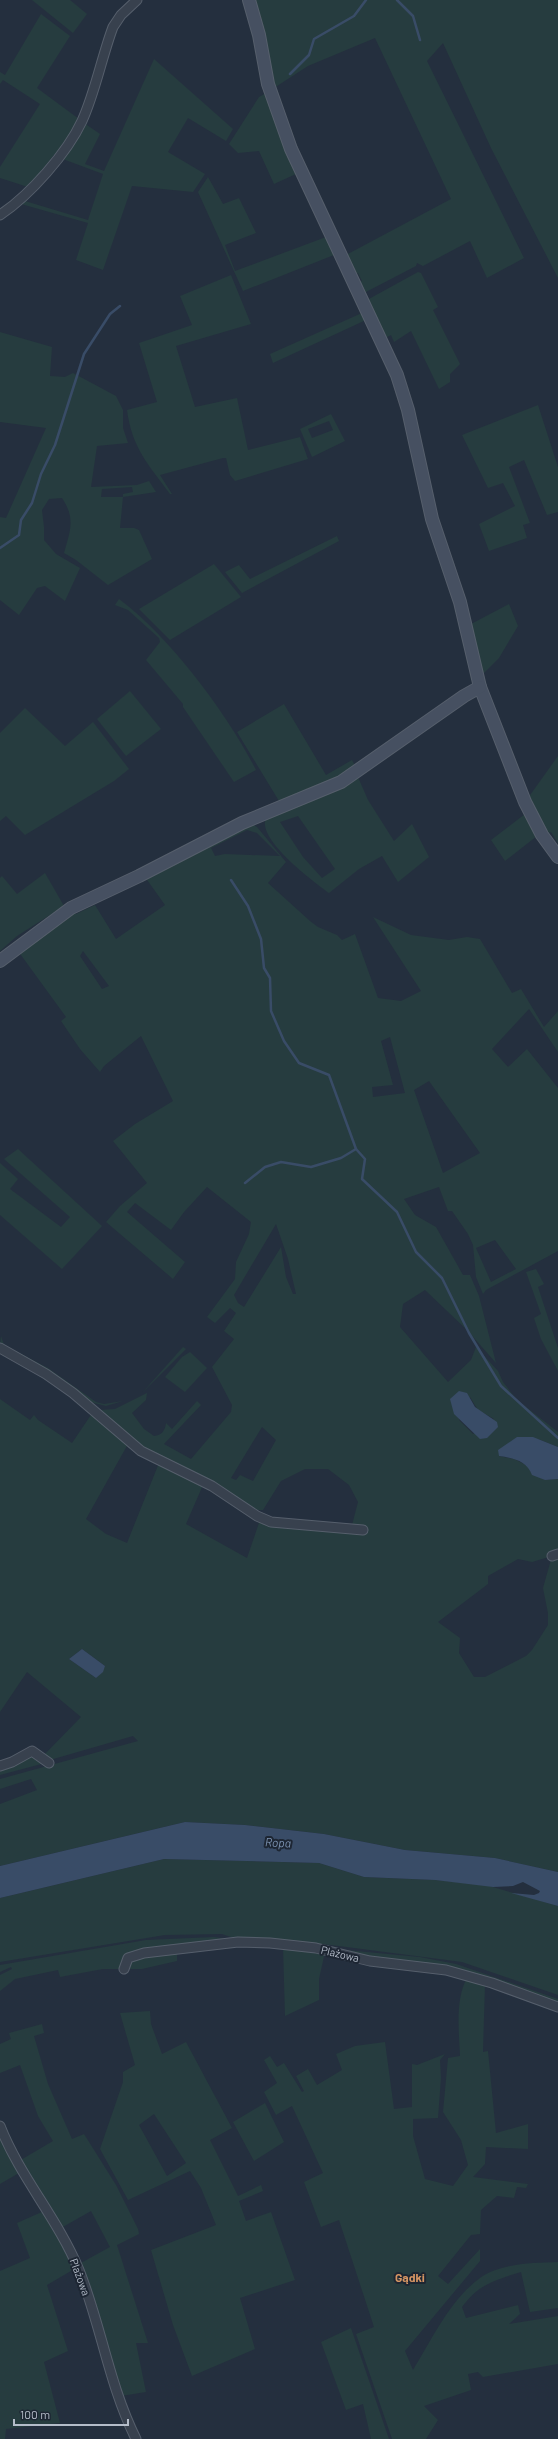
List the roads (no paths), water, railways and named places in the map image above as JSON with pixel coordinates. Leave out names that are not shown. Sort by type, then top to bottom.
[{"type":"street","points":[[0,215],[36,183],[59,157],[82,121],[113,27],[121,15],[137,0]]},
{"type":"street","points":[[249,0],[259,35],[268,84],[286,136],[397,375],[408,410],[432,519],[460,602],[480,687],[525,802],[542,835],[558,857]]},
{"type":"street","points":[[0,961],[72,908],[139,876],[242,823],[341,782],[464,696],[480,687]]},
{"type":"street","points":[[0,1348],[46,1374],[67,1389],[141,1451],[212,1486],[257,1516],[271,1522],[363,1530]]},
{"type":"street","points":[[0,1766],[12,1762],[32,1751],[49,1763]]},
{"type":"street","name":"Plażowa","points":[[124,1968],[128,1958],[144,1954],[238,1942],[270,1943],[316,1948],[370,1961],[446,1970],[492,1983],[558,2007]]},
{"type":"street","name":"Plażowa","points":[[0,2126],[13,2156],[69,2247],[79,2271],[119,2400],[136,2439]]},
{"type":"water","points":[[459,1391],[467,1393],[475,1407],[497,1422],[498,1427],[487,1438],[480,1439],[454,1414],[450,1399]]},
{"type":"water","points":[[517,1437],[533,1437],[558,1447],[558,1479],[545,1480],[532,1475],[527,1466],[523,1463],[499,1456],[498,1450]]},
{"type":"water","points":[[82,1649],[105,1666],[103,1672],[96,1678],[69,1659]]},
{"type":"water","name":"Ropa","points":[[185,1822],[245,1825],[324,1834],[405,1850],[495,1858],[558,1872],[558,1906],[511,1893],[534,1895],[539,1893],[540,1891],[523,1882],[513,1886],[493,1887],[435,1880],[364,1877],[319,1863],[164,1859],[0,1898],[0,1866]]},
{"type":"waterway","points":[[290,74],[309,55],[314,39],[354,16],[366,0]]},
{"type":"waterway","points":[[397,0],[413,16],[420,40]]},
{"type":"waterway","points":[[0,548],[19,535],[21,520],[32,503],[41,474],[55,445],[84,354],[110,314],[120,306]]},
{"type":"waterway","points":[[231,880],[248,906],[261,939],[264,968],[270,978],[271,1011],[284,1041],[299,1063],[329,1075],[356,1149],[365,1159],[362,1179],[397,1212],[416,1252],[442,1278],[469,1333],[501,1386],[558,1438]]},
{"type":"waterway","points":[[245,1183],[265,1167],[281,1162],[311,1167],[341,1158],[356,1149]]},
{"type":"district","name":"Gądki","points":[[410,2278]]}]
